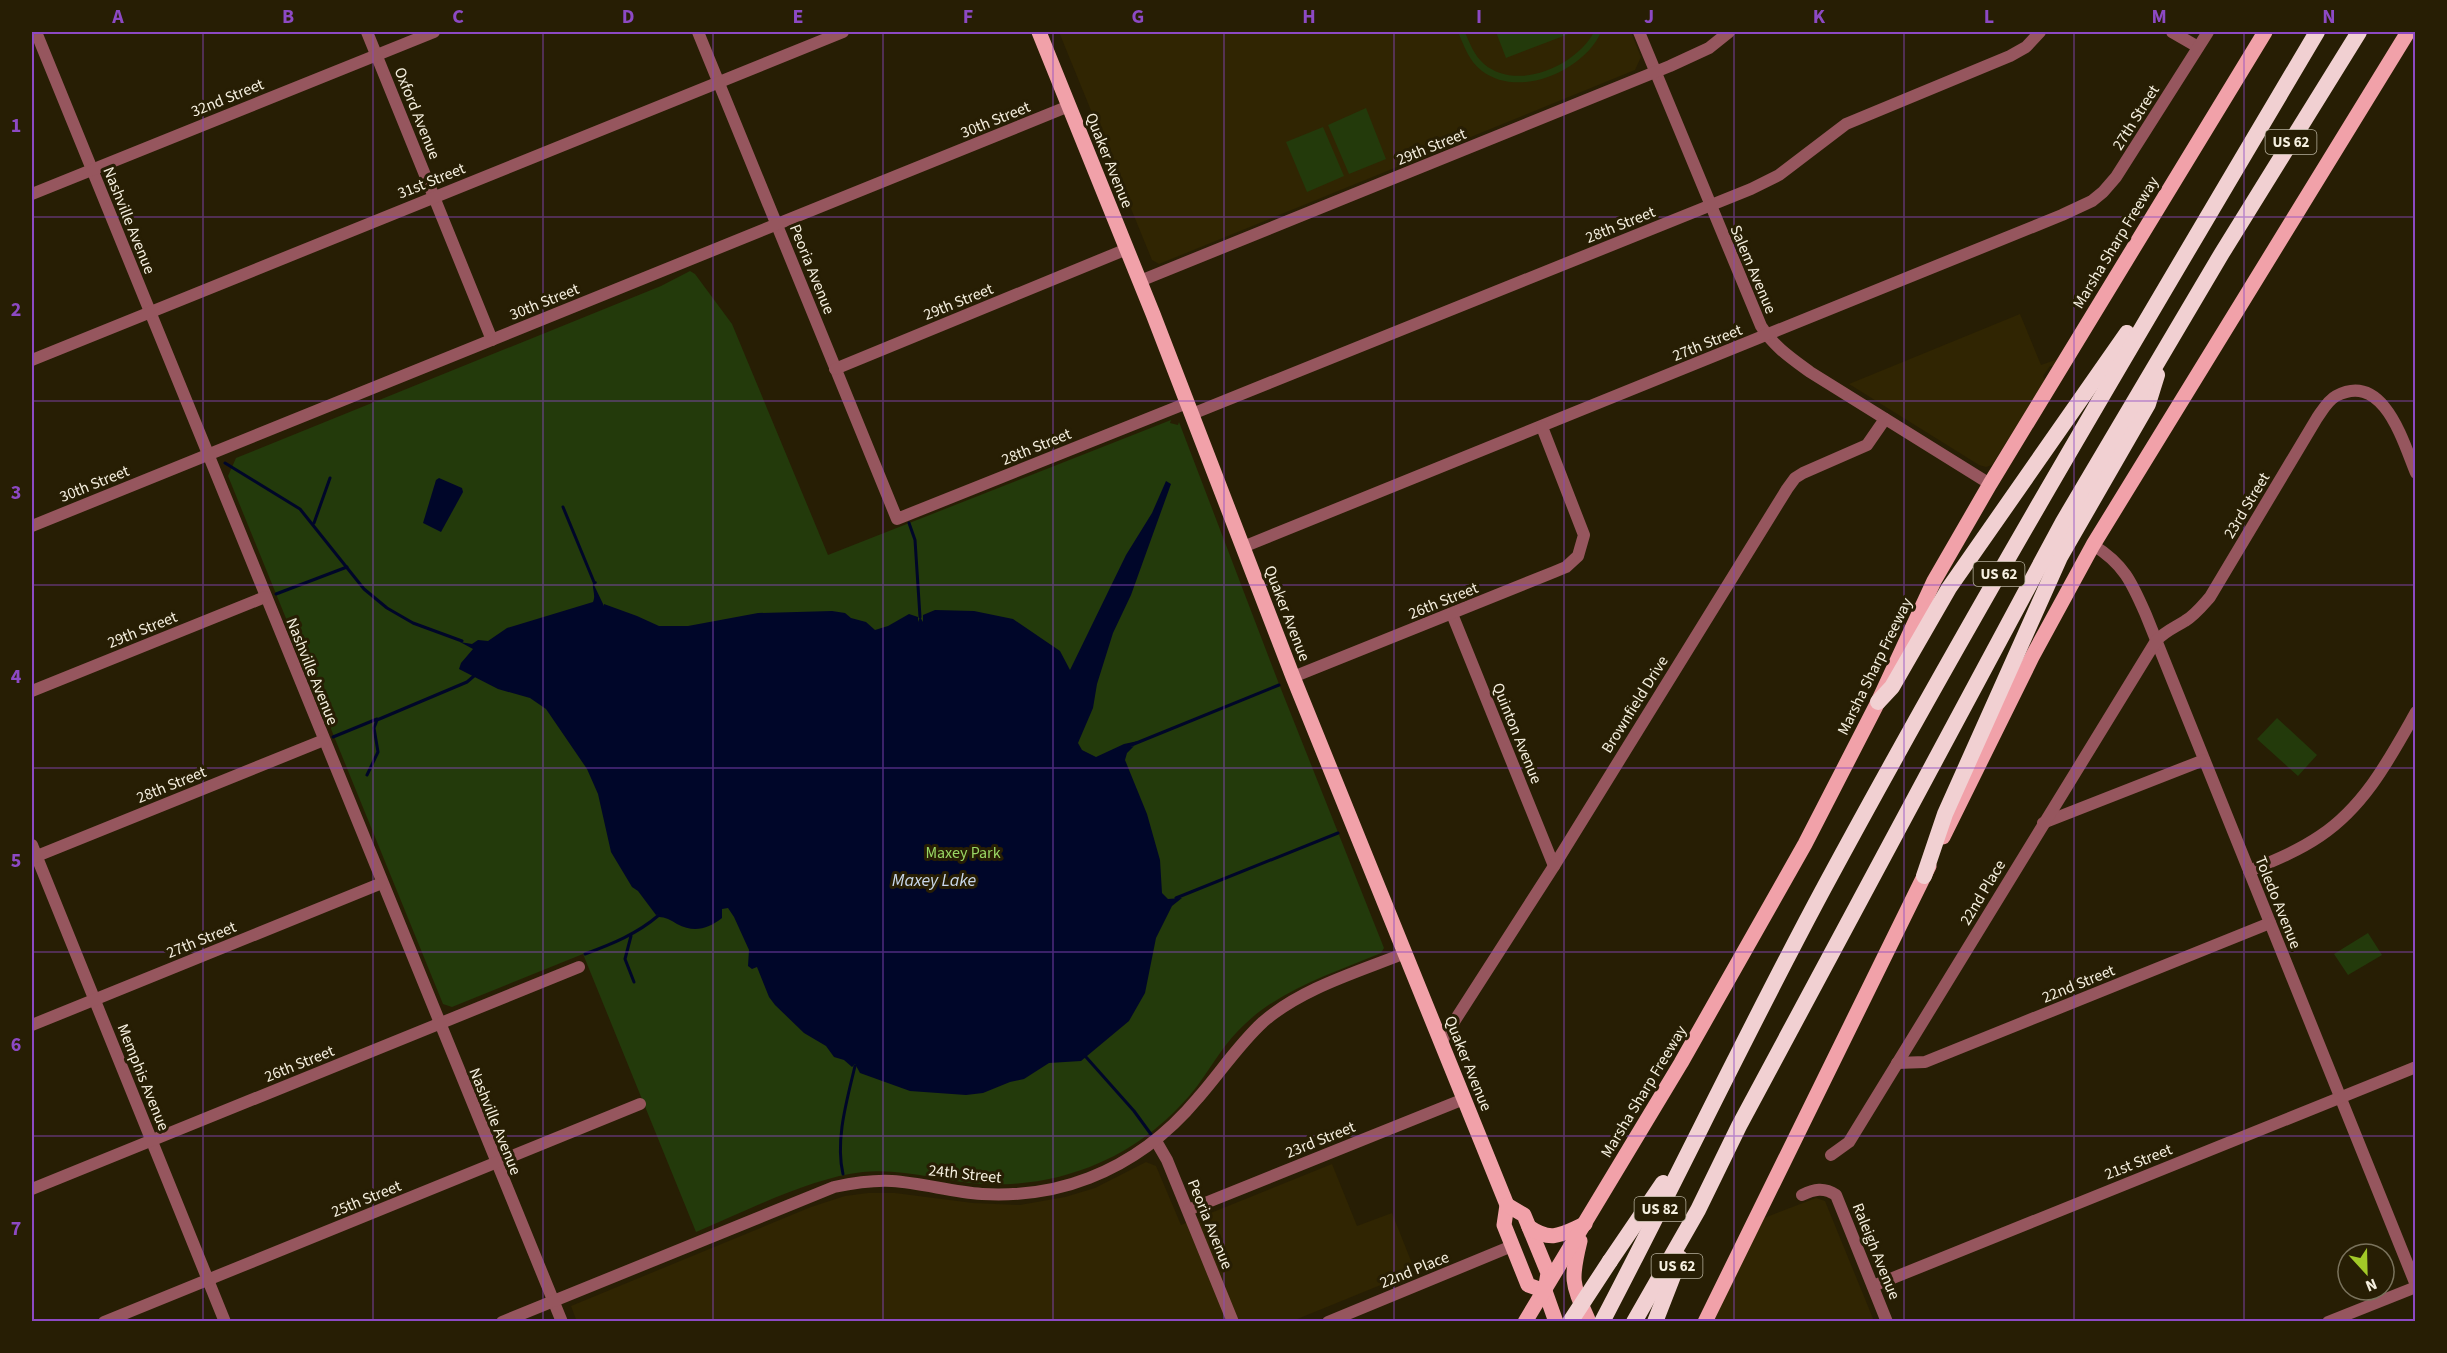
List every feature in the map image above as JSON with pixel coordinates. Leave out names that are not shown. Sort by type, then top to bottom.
[{"type":"highway","name":"US 62","points":[[1570,1322],[1701,1128],[1824,888],[2046,490],[2318,32]]},
{"type":"highway","name":"US 62","points":[[1655,1322],[1698,1210],[1738,1126],[2057,533],[2166,346],[2359,32]]},
{"type":"highway","points":[[1878,702],[1892,687],[1949,588],[2205,221]]},
{"type":"highway","points":[[1924,876],[1945,814],[2005,676],[2060,557],[2148,404],[2166,346]]},
{"type":"highway","name":"US 82","points":[[1602,1322],[1701,1128]]},
{"type":"highway","name":"US 82","points":[[1634,1322],[1698,1210]]},
{"type":"main road","name":"Quaker Avenue","points":[[1039,32],[1140,281],[1293,677],[1507,1205],[1504,1225],[1512,1246],[1528,1285],[1545,1291]]},
{"type":"main road","name":"Marsha Sharp Freeway","points":[[1525,1322],[1734,970],[1804,844],[1878,702],[1934,581],[1990,484],[2265,32]]},
{"type":"main road","points":[[1705,1322],[2032,657],[2093,545],[2408,32]]},
{"type":"main road","name":"Quaker Avenue","points":[[1507,1205],[1524,1215],[1548,1273],[1545,1291],[1556,1322]]},
{"type":"main road","points":[[1529,1227],[1540,1234],[1559,1236],[1585,1224]]},
{"type":"main road","points":[[1585,1224],[1573,1270],[1573,1282],[1589,1322]]},
{"type":"street","name":"Nashville Avenue","points":[[36,32],[562,1322]]},
{"type":"street","name":"Oxford Avenue","points":[[367,32],[492,340]]},
{"type":"street","name":"32nd Street","points":[[32,194],[434,32]]},
{"type":"street","name":"Peoria Avenue","points":[[698,32],[897,519]]},
{"type":"street","name":"31st Street","points":[[32,360],[843,32]]},
{"type":"street","name":"Salem Avenue","points":[[1639,32],[1766,335],[1784,353],[1810,372],[1990,484]]},
{"type":"street","name":"29th Street","points":[[1140,281],[1656,72],[1709,48],[1729,32]]},
{"type":"street","name":"28th Street","points":[[897,519],[1190,409],[1710,206],[1779,175],[1846,124],[2010,56],[2026,47],[2040,32]]},
{"type":"street","points":[[2172,32],[2198,47]]},
{"type":"street","name":"27th Street","points":[[1243,547],[2092,201],[2116,177],[2208,32]]},
{"type":"street","name":"30th Street","points":[[32,526],[1069,106]]},
{"type":"street","name":"29th Street","points":[[835,369],[1127,249]]},
{"type":"street","name":"23rd Street","points":[[2156,641],[2165,631],[2197,612],[2210,597],[2317,418],[2334,397],[2354,390],[2384,404],[2413,459]]},
{"type":"street","name":"Brownfield Drive","points":[[1441,1042],[1554,866],[1787,489],[1795,478],[1803,473],[1867,445],[1885,419]]},
{"type":"street","name":"26th Street","points":[[1293,677],[1566,567],[1578,556],[1584,532],[1542,427]]},
{"type":"street","points":[[2413,459],[2415,474]]},
{"type":"street","name":"Toledo Avenue","points":[[2093,545],[2110,555],[2124,570],[2156,641],[2414,1279]]},
{"type":"street","name":"29th Street","points":[[32,691],[265,597]]},
{"type":"street","name":"Quinton Avenue","points":[[1452,614],[1554,866]]},
{"type":"street","name":"22nd Place","points":[[1831,1155],[1849,1142],[2156,641]]},
{"type":"street","points":[[2249,871],[2321,836],[2357,804],[2384,769],[2415,712]]},
{"type":"street","name":"28th Street","points":[[33,853],[324,740]]},
{"type":"street","points":[[2043,823],[2204,760]]},
{"type":"street","name":"Memphis Avenue","points":[[33,853],[225,1322]]},
{"type":"street","name":"27th Street","points":[[32,1025],[382,883]]},
{"type":"street","name":"22nd Street","points":[[1897,1063],[1924,1062],[2270,923]]},
{"type":"street","name":"24th Street","points":[[502,1322],[834,1187],[854,1183],[893,1181],[981,1194],[1038,1191],[1097,1175],[1139,1153],[1155,1141],[1186,1112],[1247,1037],[1281,1008],[1342,978],[1405,953]]},
{"type":"street","name":"26th Street","points":[[32,1189],[579,967]]},
{"type":"street","name":"21st Street","points":[[1873,1286],[2415,1067]]},
{"type":"street","name":"23rd Street","points":[[1188,1210],[1464,1099]]},
{"type":"street","name":"25th Street","points":[[104,1322],[640,1104]]},
{"type":"street","name":"Peoria Avenue","points":[[1155,1141],[1167,1160],[1233,1322]]},
{"type":"street","name":"Raleigh Avenue","points":[[1802,1195],[1820,1189],[1828,1190],[1836,1195],[1887,1322]]},
{"type":"street","name":"22nd Place","points":[[1328,1322],[1512,1246]]},
{"type":"street","points":[[2328,1322],[2414,1279]]},
{"type":"shaded area","points":[[1059,32],[1631,32],[1641,57],[1635,70],[1159,264],[1152,260]]},
{"type":"shaded area","points":[[2020,314],[2041,365],[2061,358],[2050,366],[2043,376],[2045,380],[1992,465],[1986,467],[1979,465],[1849,384]]},
{"type":"shaded area","points":[[1146,1162],[1156,1166],[1181,1225],[1332,1164],[1357,1226],[1392,1213],[1415,1271],[1290,1322],[577,1322],[571,1306],[811,1207],[845,1196],[895,1193],[973,1203],[1020,1205],[1065,1197],[1095,1188]]},
{"type":"shaded area","points":[[1816,1198],[1825,1201],[1874,1321],[1713,1322],[1764,1218]]},
{"type":"green space","points":[[1458,32],[1465,32],[1475,53],[1484,64],[1497,72],[1513,76],[1545,71],[1560,64],[1574,55],[1594,32],[1601,32],[1593,46],[1566,69],[1549,77],[1514,82],[1497,79],[1477,67],[1467,53]]},
{"type":"green space","points":[[1496,32],[1574,32],[1506,58]]},
{"type":"green space","points":[[1366,108],[1386,159],[1349,174],[1328,125]]},
{"type":"green space","points":[[1323,127],[1344,176],[1307,192],[1286,142]]},
{"type":"green space","name":"Maxey Park","points":[[690,271],[695,274],[732,324],[828,555],[1171,420],[1170,423],[1178,425],[1179,422],[1279,684],[1384,948],[1381,953],[1292,991],[1260,1011],[1232,1038],[1198,1085],[1166,1120],[1127,1149],[1085,1169],[1043,1180],[1013,1184],[969,1183],[878,1171],[842,1175],[778,1196],[696,1232],[583,954],[452,1007],[443,1004],[228,476],[236,458],[661,286]]},
{"type":"green space","points":[[2277,718],[2317,755],[2298,776],[2257,739]]},
{"type":"green space","points":[[2368,933],[2382,955],[2348,975],[2334,954]]},
{"type":"water","points":[[439,478],[462,488],[463,492],[441,532],[423,523],[436,480]]},
{"type":"water","name":"Maxey Lake","points":[[1166,481],[1171,484],[1131,595],[1113,633],[1097,684],[1093,708],[1078,743],[1082,750],[1096,757],[1124,744],[1138,741],[1130,745],[1134,746],[1127,753],[1125,760],[1147,814],[1160,860],[1162,893],[1168,899],[1182,898],[1172,906],[1156,938],[1145,993],[1129,1021],[1081,1061],[1049,1063],[1024,1079],[983,1093],[966,1095],[910,1091],[860,1073],[855,1064],[852,1067],[844,1060],[834,1057],[826,1046],[804,1033],[775,1005],[769,997],[757,967],[752,969],[748,966],[749,950],[728,908],[722,909],[722,918],[711,925],[695,929],[683,927],[659,917],[659,914],[656,915],[638,891],[632,887],[611,852],[598,794],[587,769],[546,709],[530,698],[498,689],[459,669],[461,663],[473,649],[460,642],[472,644],[478,640],[488,641],[507,628],[593,602],[593,583],[596,581],[594,585],[604,606],[604,604],[659,626],[688,626],[758,613],[832,611],[845,613],[851,618],[866,622],[875,630],[888,626],[909,614],[918,617],[918,622],[920,617],[923,622],[923,615],[935,610],[974,611],[1013,619],[1060,651],[1070,670],[1126,555],[1152,513]]},
{"type":"waterway","points":[[225,463],[300,509],[364,589],[387,608],[413,623],[462,641]]},
{"type":"waterway","points":[[314,523],[330,478]]},
{"type":"waterway","points":[[563,507],[594,582]]},
{"type":"waterway","points":[[909,523],[915,540],[920,617]]},
{"type":"waterway","points":[[276,594],[347,567]]},
{"type":"waterway","points":[[367,775],[378,752],[374,728],[377,720],[467,682],[474,676]]},
{"type":"waterway","points":[[1129,746],[1279,685]]},
{"type":"waterway","points":[[333,737],[377,719]]},
{"type":"waterway","points":[[1176,898],[1338,833]]},
{"type":"waterway","points":[[585,954],[633,933],[659,915]]},
{"type":"waterway","points":[[631,936],[625,959],[634,982]]},
{"type":"waterway","points":[[1086,1057],[1134,1111],[1153,1137]]},
{"type":"waterway","points":[[843,1174],[841,1134],[855,1066]]}]
